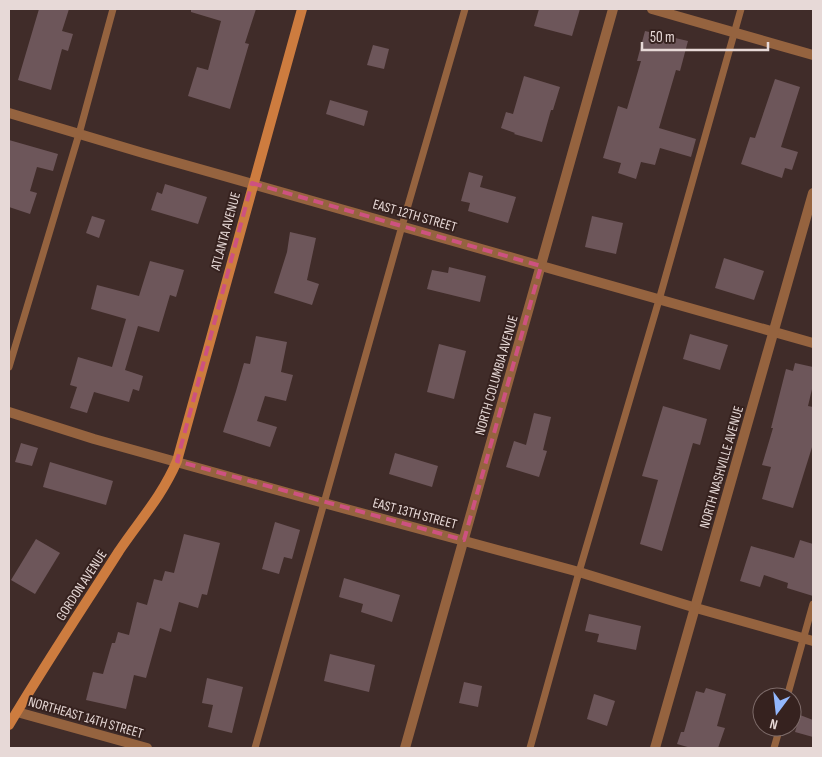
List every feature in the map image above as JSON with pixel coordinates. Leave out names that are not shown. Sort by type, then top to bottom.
[{"type":"street","name":"ATLANTA AVENUE","points":[[176,462],[252,183],[302,9]]},
{"type":"street","name":"NORTH COLUMBIA AVENUE","points":[[404,748],[612,9]]},
{"type":"street","points":[[652,9],[813,55]]},
{"type":"street","name":"EAST 12TH STREET","points":[[9,113],[142,153],[813,343]]},
{"type":"street","name":"NORTH NASHVILLE AVENUE","points":[[655,748],[813,193]]},
{"type":"street","name":"EAST 13TH STREET","points":[[9,412],[94,439],[579,572],[813,641]]},
{"type":"street","name":"GORDON AVENUE","points":[[9,725],[124,544],[162,493],[176,462]]},
{"type":"street","name":"NORTHEAST 14TH STREET","points":[[17,712],[148,748]]},
{"type":"lane","points":[[9,367],[79,134],[113,9]]},
{"type":"lane","points":[[255,748],[465,9]]},
{"type":"lane","points":[[530,748],[741,9]]},
{"type":"lane","points":[[791,687],[813,604]]},
{"type":"highlighted area","points":[[252,183],[541,266],[464,540],[177,461]]},
{"type":"building","points":[[39,9],[69,9],[62,31],[73,34],[68,51],[62,49],[51,90],[18,80]]},
{"type":"building","points":[[191,9],[256,9],[245,43],[249,44],[230,109],[188,96],[197,67],[208,70],[221,21],[191,12]]},
{"type":"building","points":[[539,9],[580,9],[572,36],[534,26]]},
{"type":"building","points":[[645,31],[688,41],[680,71],[676,70],[659,128],[696,139],[691,157],[660,148],[655,165],[641,162],[636,179],[618,173],[621,163],[603,158],[618,106],[627,109],[641,61],[637,61]]},
{"type":"building","points":[[373,45],[389,49],[384,69],[367,65]]},
{"type":"building","points":[[524,76],[560,87],[542,142],[501,128],[506,112],[513,114]]},
{"type":"building","points":[[775,79],[800,87],[781,147],[798,152],[792,170],[785,168],[782,178],[741,164],[750,137],[755,138]]},
{"type":"building","points":[[330,100],[368,111],[364,126],[326,114]]},
{"type":"building","points":[[9,140],[58,154],[53,171],[37,167],[30,191],[37,193],[30,214],[9,207]]},
{"type":"building","points":[[469,172],[483,176],[480,187],[516,197],[508,223],[468,211],[470,203],[461,201]]},
{"type":"building","points":[[165,184],[207,197],[198,224],[151,210],[157,192],[162,194]]},
{"type":"building","points":[[92,216],[105,220],[99,238],[86,233]]},
{"type":"building","points":[[592,216],[623,223],[616,254],[585,247]]},
{"type":"building","points":[[290,232],[316,238],[307,280],[319,284],[312,305],[274,293],[287,252]]},
{"type":"building","points":[[724,258],[764,271],[754,300],[715,288]]},
{"type":"building","points":[[150,261],[184,270],[176,297],[170,295],[159,332],[138,326],[125,370],[143,376],[139,391],[133,389],[129,402],[94,392],[87,413],[70,408],[77,387],[70,385],[78,357],[112,367],[126,319],[91,309],[97,285],[139,296]]},
{"type":"building","points":[[449,267],[486,276],[480,302],[427,289],[432,270],[448,273]]},
{"type":"building","points":[[690,334],[728,345],[720,370],[683,359]]},
{"type":"building","points":[[256,336],[287,342],[281,372],[293,375],[286,401],[265,396],[257,421],[277,427],[270,447],[223,432],[244,363],[250,364]]},
{"type":"building","points":[[439,344],[466,351],[454,399],[427,392]]},
{"type":"building","points":[[795,363],[813,367],[813,385],[808,406],[813,407],[813,444],[793,508],[762,499],[771,467],[762,465],[773,428],[771,428],[786,369],[793,371]]},
{"type":"building","points":[[663,406],[707,419],[700,445],[693,443],[662,551],[640,544],[658,480],[642,476]]},
{"type":"building","points":[[534,413],[551,417],[543,450],[547,451],[539,477],[506,467],[514,441],[526,445]]},
{"type":"building","points":[[21,443],[38,448],[32,466],[15,462]]},
{"type":"building","points":[[395,453],[438,466],[432,487],[389,474]]},
{"type":"building","points":[[50,462],[113,481],[106,505],[43,487]]},
{"type":"building","points":[[275,522],[300,530],[292,559],[284,557],[279,574],[262,569]]},
{"type":"building","points":[[184,534],[220,543],[207,595],[202,594],[198,608],[179,602],[171,632],[160,628],[146,678],[134,675],[126,709],[86,700],[93,672],[103,674],[112,643],[115,643],[118,632],[129,635],[137,602],[147,605],[154,579],[162,581],[165,571],[174,573]]},
{"type":"building","points":[[36,539],[60,553],[35,594],[11,580]]},
{"type":"building","points":[[800,540],[813,544],[813,596],[787,588],[788,583],[764,575],[760,587],[740,581],[751,546],[794,558]]},
{"type":"building","points":[[344,578],[400,595],[392,622],[361,612],[363,604],[339,597]]},
{"type":"building","points":[[589,614],[641,626],[636,650],[597,642],[599,634],[585,631]]},
{"type":"building","points":[[330,654],[375,665],[369,692],[324,681]]},
{"type":"building","points":[[207,678],[243,687],[232,733],[208,727],[213,705],[202,703]]},
{"type":"building","points":[[464,682],[482,686],[478,707],[459,703]]},
{"type":"building","points":[[706,688],[726,694],[717,726],[725,728],[718,748],[691,748],[677,744],[681,732],[684,732],[696,691],[704,693]]},
{"type":"building","points":[[594,694],[615,701],[607,726],[587,719]]},
{"type":"building","points":[[802,716],[813,720],[813,737],[802,734]]}]
